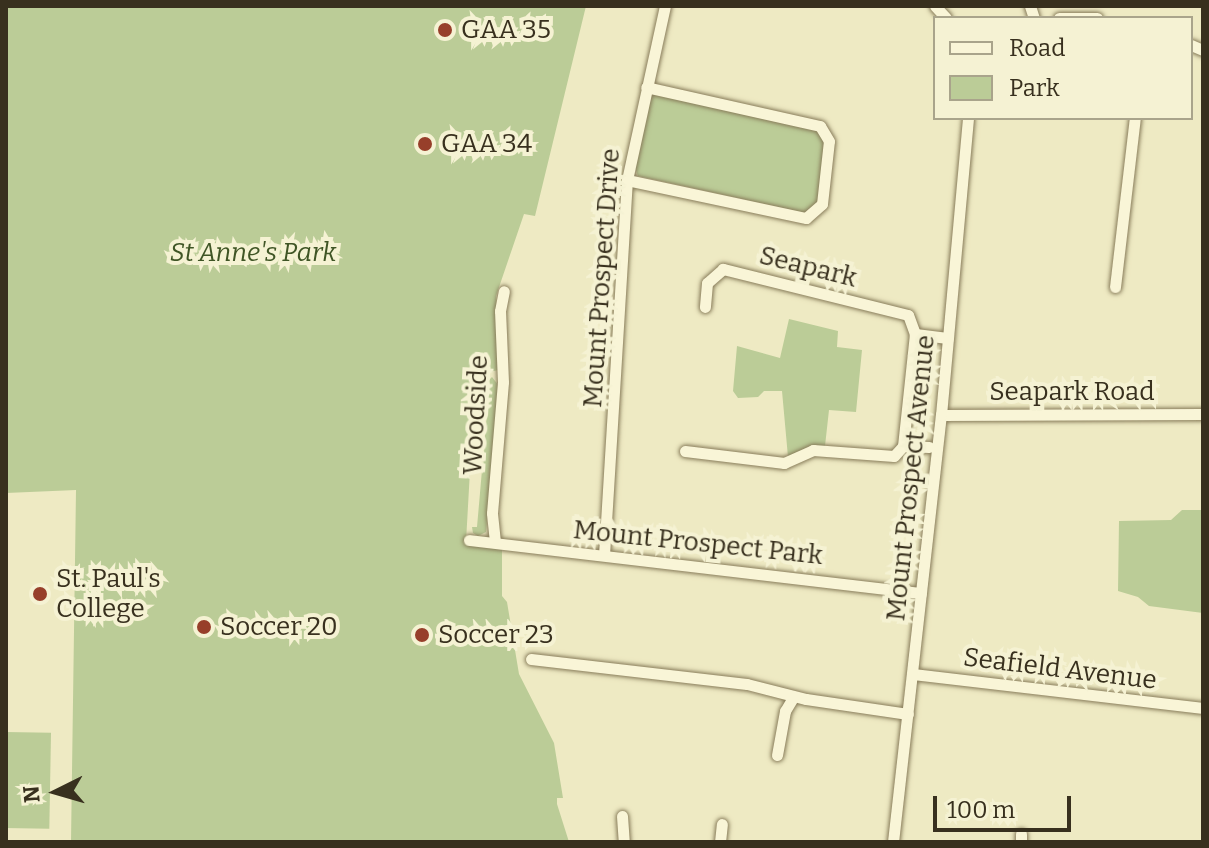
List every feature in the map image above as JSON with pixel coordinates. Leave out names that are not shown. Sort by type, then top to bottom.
[{"type":"street","name":"Mount Prospect Drive","points":[[604,555],[627,180],[665,6]]},
{"type":"street","points":[[627,180],[806,218],[822,204],[829,141],[820,126],[646,87]]},
{"type":"street","name":"Mount Prospect Avenue","points":[[893,842],[941,415],[968,120]]},
{"type":"street","points":[[1115,287],[1135,120]]},
{"type":"street","name":"Seapark","points":[[705,307],[707,283],[723,269],[908,315],[914,323],[915,334]]},
{"type":"street","name":"Woodside","points":[[495,542],[492,513],[504,374],[500,311],[504,291]]},
{"type":"street","points":[[685,451],[784,463],[813,450],[894,456],[903,446],[915,334],[948,338]]},
{"type":"street","name":"Seapark Road","points":[[941,415],[1203,414]]},
{"type":"street","points":[[903,446],[929,447]]},
{"type":"street","name":"Mount Prospect Park","points":[[469,540],[921,593]]},
{"type":"street","points":[[531,659],[747,684],[794,696],[908,714]]},
{"type":"street","name":"Seafield Avenue","points":[[913,674],[1203,708]]},
{"type":"street","points":[[777,755],[785,711],[794,696]]},
{"type":"street","points":[[622,816],[624,842]]},
{"type":"street","points":[[720,842],[722,824]]},
{"type":"green space","name":"St Anne's Park","points":[[6,6],[586,6],[535,216],[524,214],[496,296],[499,370],[478,374],[475,381],[466,542],[502,550],[502,596],[507,602],[519,674],[554,743],[563,798],[557,798],[557,804],[569,842],[71,842],[76,490],[6,493]]},
{"type":"green space","points":[[655,94],[820,132],[825,137],[819,204],[810,214],[638,176],[634,165],[649,98]]},
{"type":"green space","points":[[789,319],[838,331],[837,347],[862,350],[856,412],[829,410],[825,446],[788,457],[782,391],[764,391],[758,397],[738,398],[733,391],[737,346],[780,358]]},
{"type":"green space","points":[[492,377],[499,386],[486,532],[478,536],[473,533],[472,527],[477,527],[489,390],[484,389]]},
{"type":"green space","points":[[1182,510],[1203,510],[1203,613],[1149,606],[1138,597],[1118,591],[1119,521],[1171,520]]},
{"type":"green space","points":[[6,732],[51,733],[49,829],[6,828]]},
{"type":"place","name":"GAA 35","points":[[445,30]]},
{"type":"place","name":"GAA 34","points":[[425,144]]},
{"type":"place","name":"St. Paul's College","points":[[40,594]]},
{"type":"place","name":"Soccer 20","points":[[204,627]]},
{"type":"place","name":"Soccer 23","points":[[422,635]]}]
